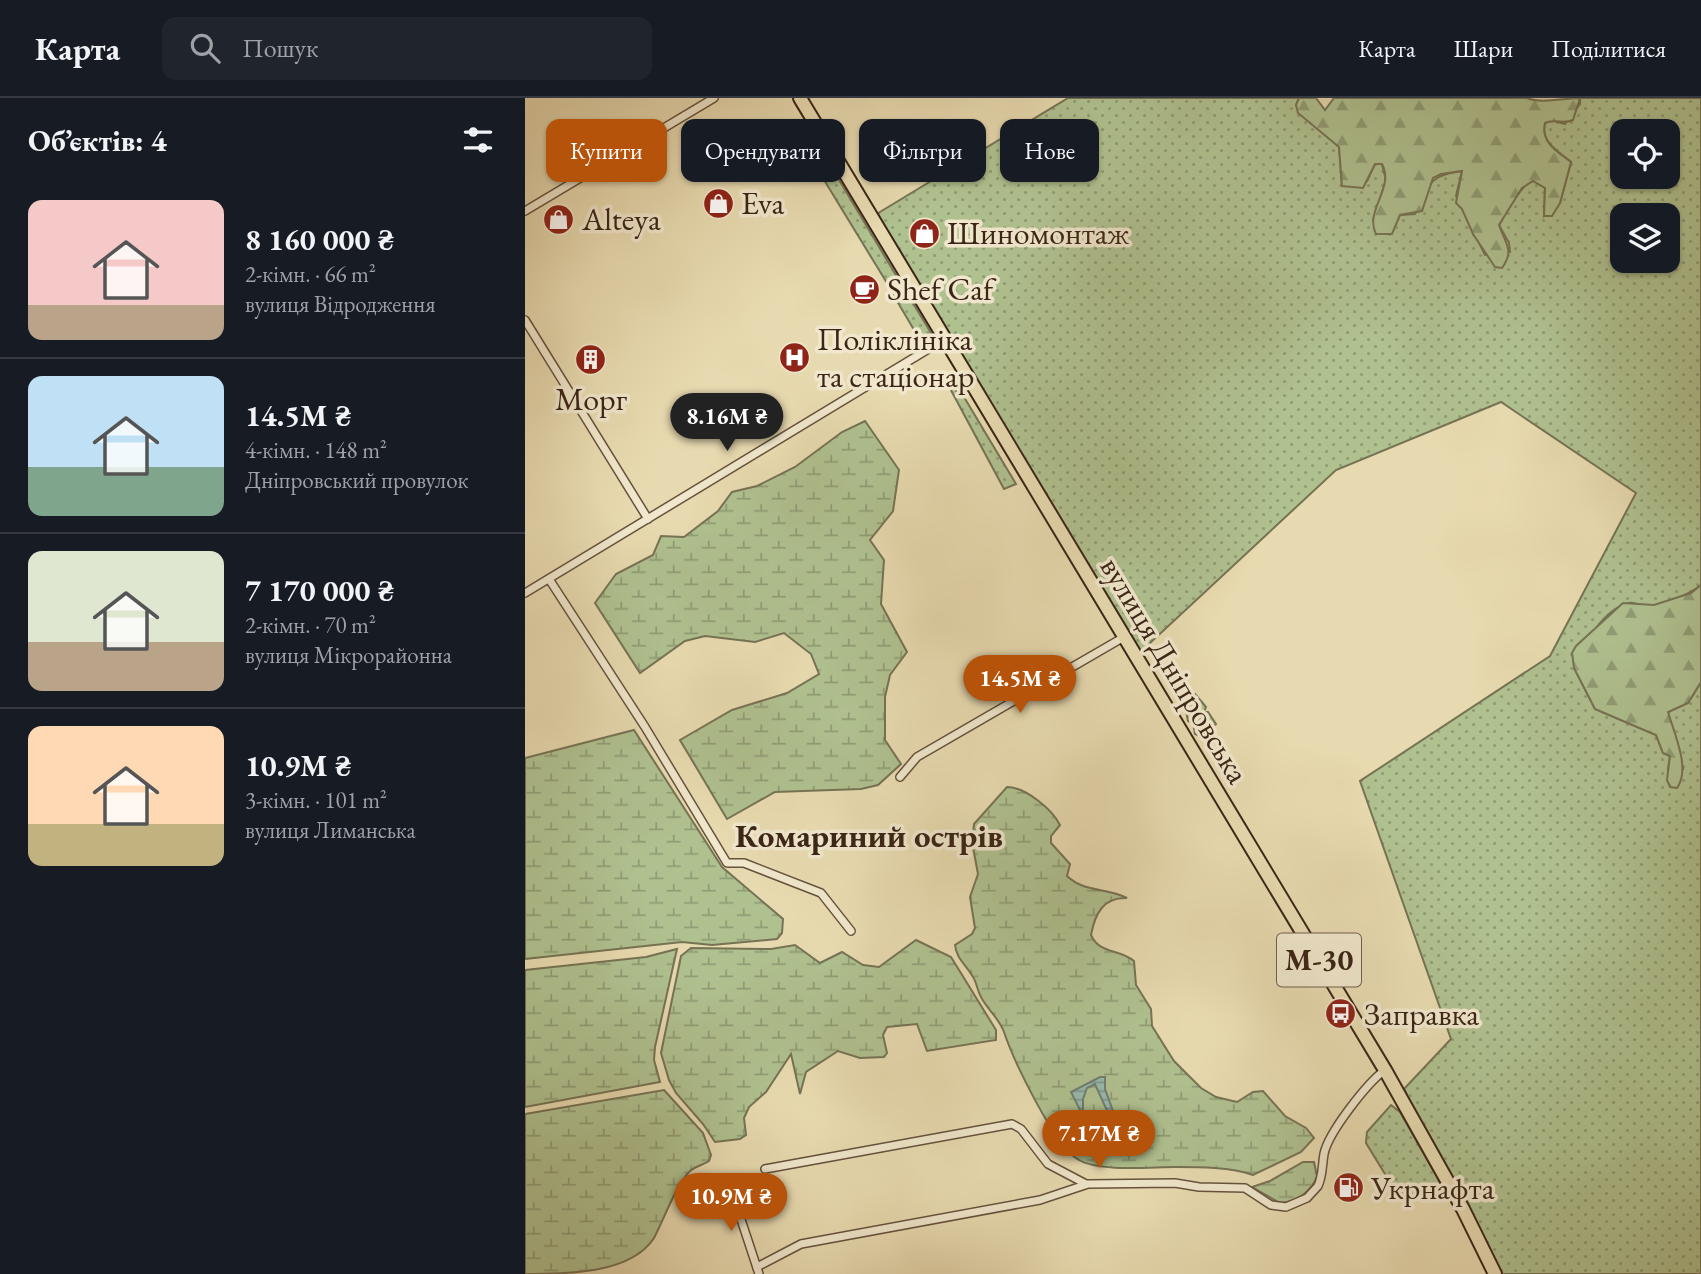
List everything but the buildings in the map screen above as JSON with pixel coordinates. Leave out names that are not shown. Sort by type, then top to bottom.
[{"type":"highway","name":"вулиця Дніпровська","points":[[800,98],[1385,1070],[1464,1209],[1490,1272]]},
{"type":"street","points":[[525,211],[714,98]]},
{"type":"street","points":[[525,320],[648,519]]},
{"type":"street","points":[[525,593],[945,339]]},
{"type":"street","points":[[549,579],[645,727],[727,863],[744,863],[821,893],[851,931]]},
{"type":"street","points":[[900,777],[918,757],[1124,637]]},
{"type":"street","points":[[729,1183],[758,1271],[801,1244],[1040,1200],[1088,1184],[1175,1183],[1199,1188],[1233,1187],[1251,1190],[1271,1205],[1296,1204],[1318,1186],[1324,1153],[1331,1138],[1367,1088],[1385,1070]]},
{"type":"street","points":[[765,1169],[1012,1124],[1021,1129],[1048,1164],[1088,1184]]},
{"type":"green space","points":[[1068,98],[1299,98],[1296,105],[1339,147],[1342,186],[1367,181],[1375,164],[1382,164],[1386,180],[1373,220],[1393,228],[1400,215],[1415,214],[1431,183],[1442,175],[1462,171],[1456,196],[1485,255],[1510,252],[1509,243],[1499,225],[1505,211],[1527,183],[1534,181],[1545,188],[1544,216],[1560,203],[1571,162],[1548,141],[1544,130],[1545,123],[1551,120],[1565,124],[1580,104],[1580,98],[1701,98],[1701,585],[1659,605],[1631,603],[1619,607],[1595,630],[1574,668],[1595,709],[1656,735],[1663,753],[1670,756],[1668,769],[1683,769],[1668,712],[1688,703],[1701,682],[1701,1274],[1491,1274],[1404,1089],[1451,1039],[1360,781],[1550,656],[1636,493],[1501,402],[1336,470],[1134,658],[870,218],[929,182],[986,182],[986,148],[1000,139],[1000,182],[1099,182],[1099,119],[1033,119]]},
{"type":"green space","points":[[1299,98],[1316,98],[1325,110],[1334,98],[1527,98],[1546,101],[1580,98],[1573,120],[1545,123],[1545,136],[1548,141],[1571,162],[1560,203],[1552,216],[1544,216],[1545,188],[1533,181],[1522,188],[1499,225],[1508,251],[1502,268],[1495,267],[1456,203],[1462,171],[1433,178],[1422,211],[1400,215],[1392,234],[1376,234],[1374,217],[1385,182],[1382,164],[1375,164],[1363,188],[1342,186],[1339,147],[1298,113],[1296,105]]},
{"type":"green space","points":[[825,182],[840,182],[900,282],[890,288]]},
{"type":"green space","points":[[902,285],[931,333],[930,340],[923,345],[891,291]]},
{"type":"green space","points":[[945,379],[956,383],[954,387],[958,395],[964,397],[1016,484],[1004,489]]},
{"type":"green space","points":[[865,421],[899,470],[893,511],[870,540],[884,560],[881,604],[907,652],[890,675],[885,697],[885,740],[901,764],[878,785],[861,789],[775,792],[727,819],[680,740],[732,710],[787,693],[819,674],[811,654],[784,633],[755,642],[705,636],[685,641],[640,673],[595,603],[616,574],[653,555],[661,536],[684,537],[718,511],[732,492],[757,486],[795,467],[842,432]]},
{"type":"green space","points":[[1701,585],[1701,682],[1688,703],[1668,712],[1682,761],[1681,780],[1677,788],[1670,787],[1667,780],[1670,756],[1663,753],[1656,735],[1595,709],[1574,668],[1572,653],[1576,646],[1623,603],[1654,605],[1691,593]]},
{"type":"green space","points":[[1195,694],[1206,707],[1204,712],[1208,712],[1216,724],[1200,736],[1195,734],[1193,723],[1188,721],[1186,711],[1179,707]]},
{"type":"green space","points":[[634,730],[722,867],[783,919],[782,933],[777,939],[712,945],[682,942],[525,959],[525,758]]},
{"type":"green space","points":[[1007,787],[1030,795],[1056,819],[1060,825],[1051,836],[1051,843],[1070,864],[1067,876],[1088,888],[1127,898],[1112,900],[1101,908],[1091,935],[1099,945],[1134,961],[1136,985],[1151,1009],[1152,1026],[1174,1061],[1201,1088],[1216,1097],[1237,1102],[1253,1092],[1263,1091],[1285,1116],[1306,1128],[1314,1138],[1301,1152],[1253,1175],[1205,1167],[1112,1167],[1088,1164],[1069,1152],[1058,1139],[1025,1081],[1002,1027],[981,997],[955,945],[972,934],[975,928],[970,897],[978,874],[972,842],[974,824]]},
{"type":"green space","points":[[916,940],[951,957],[996,1030],[996,1040],[927,1051],[917,1024],[887,1027],[883,1035],[887,1053],[884,1057],[860,1058],[838,1051],[806,1072],[800,1094],[791,1054],[766,1092],[749,1107],[744,1118],[746,1135],[740,1139],[715,1142],[676,1093],[661,1053],[681,956],[691,948],[771,949],[795,945],[820,963],[842,952],[863,965],[879,967]]},
{"type":"green space","points":[[677,949],[655,1047],[654,1060],[660,1082],[525,1107],[525,970],[646,957]]},
{"type":"green space","points":[[664,1090],[703,1133],[711,1155],[709,1161],[685,1177],[654,1238],[644,1250],[630,1259],[597,1270],[525,1274],[525,1114]]},
{"type":"green space","points":[[1391,1105],[1400,1112],[1444,1189],[1442,1199],[1396,1192],[1366,1143],[1367,1132]]},
{"type":"green space","points":[[1303,1162],[1314,1162],[1317,1176],[1308,1191],[1298,1198],[1280,1203],[1252,1187],[1270,1181]]},
{"type":"water","points":[[1105,1077],[1105,1089],[1113,1111],[1108,1113],[1095,1084],[1087,1088],[1083,1099],[1083,1116],[1071,1092]]},
{"type":"place","name":"Eva","points":[[718,203]]},
{"type":"place","name":"Alteya","points":[[559,219]]},
{"type":"place","name":"Шиномонтаж","points":[[924,233]]},
{"type":"place","name":"Shef Caf","points":[[864,289]]},
{"type":"place","name":"Поліклініка та стаціонар","points":[[794,357]]},
{"type":"place","name":"Морг","points":[[591,360]]},
{"type":"place","name":"Заправка","points":[[1341,1014]]},
{"type":"place","name":"Укрнафта","points":[[1348,1188]]},
{"type":"district","name":"Комариний острів","points":[[869,835]]}]
